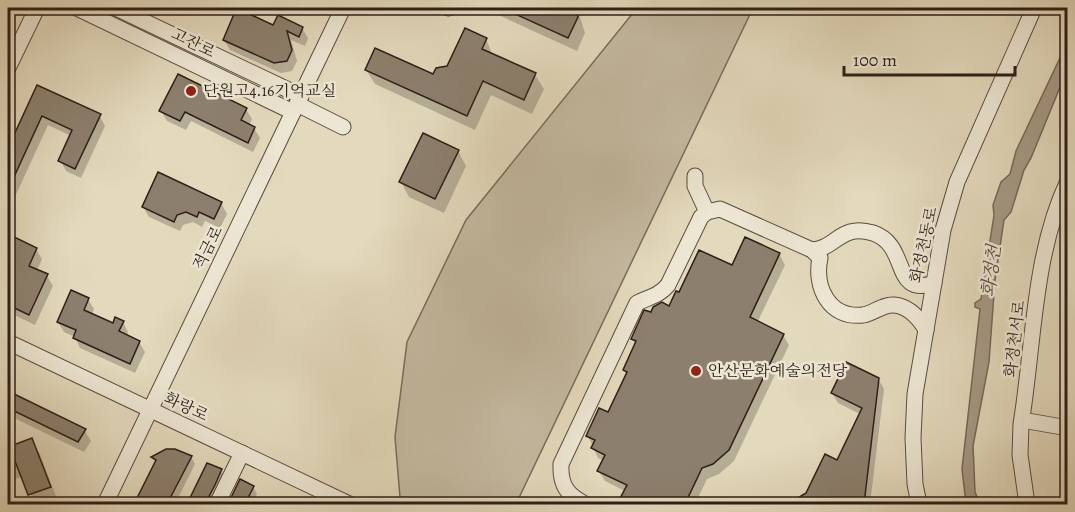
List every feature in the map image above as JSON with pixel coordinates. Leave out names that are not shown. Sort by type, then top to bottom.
[{"type":"street","points":[[8,69],[37,8]]},
{"type":"street","name":"고잔로","points":[[77,8],[297,104]]},
{"type":"street","name":"고잔로","points":[[116,8],[297,104]]},
{"type":"street","name":"적금로","points":[[105,504],[343,8]]},
{"type":"street","name":"화정천동로","points":[[919,504],[915,484],[913,438],[915,394],[944,230],[957,182],[1034,8]]},
{"type":"street","points":[[297,104],[343,127]]},
{"type":"street","points":[[695,176],[695,186],[706,212]]},
{"type":"street","name":"화정천서로","points":[[1027,504],[1020,455],[1022,420],[1047,237],[1058,201],[1068,181]]},
{"type":"street","points":[[585,504],[573,498],[567,491],[560,474],[561,464],[637,303],[655,296],[668,285],[701,217],[706,212],[720,209],[812,250],[819,258],[817,272],[819,285],[825,297],[834,307],[846,313],[860,315],[874,312],[887,305],[896,305],[915,315],[926,330]]},
{"type":"street","points":[[812,250],[826,247],[836,237],[849,232],[862,231],[875,234],[888,242],[896,253],[903,275],[908,282],[917,285],[934,283]]},
{"type":"street","name":"화랑로","points":[[8,342],[345,504]]},
{"type":"street","points":[[1022,420],[1068,428]]},
{"type":"street","points":[[217,504],[242,453]]},
{"type":"shaded area","points":[[637,8],[753,8],[516,504],[414,504],[400,497],[395,437],[407,342],[466,220]]},
{"type":"water","name":"화정천","points":[[1067,43],[1067,70],[1024,170],[1011,212],[1004,220],[995,280],[989,362],[973,446],[975,492],[980,504],[966,504],[962,469],[980,309],[975,307],[975,303],[981,299],[994,215],[993,205],[1001,182],[1010,174],[1016,151]]},
{"type":"building","points":[[502,8],[575,8],[578,17],[568,38]]},
{"type":"building","points":[[245,12],[273,25],[278,15],[303,27],[299,37],[287,31],[292,50],[287,61],[274,63],[223,40],[234,14]]},
{"type":"building","points":[[465,28],[487,38],[482,49],[536,73],[524,100],[483,81],[467,116],[365,70],[375,48],[433,74],[436,68],[447,66]]},
{"type":"building","name":"단원고4.16기억교실","points":[[178,74],[247,108],[241,120],[255,127],[248,143],[185,112],[180,121],[159,111]]},
{"type":"building","points":[[37,85],[101,114],[75,169],[58,161],[72,130],[42,116],[8,190],[8,148]]},
{"type":"building","points":[[423,133],[459,150],[435,199],[399,182]]},
{"type":"building","points":[[158,172],[222,202],[214,219],[199,212],[197,217],[186,212],[177,215],[174,222],[142,207]]},
{"type":"building","points":[[8,234],[37,248],[29,266],[48,274],[29,315],[8,305]]},
{"type":"building","name":"안산문화예술의전당","points":[[745,237],[780,253],[750,317],[784,334],[729,450],[713,464],[702,468],[685,504],[667,504],[659,500],[657,504],[617,504],[627,485],[597,471],[605,455],[591,448],[595,440],[586,436],[599,408],[608,412],[627,372],[623,370],[636,341],[631,339],[644,310],[651,312],[653,307],[662,302],[669,306],[676,291],[679,292],[699,250],[732,265]]},
{"type":"building","points":[[71,290],[89,298],[84,310],[113,323],[115,317],[124,321],[119,331],[140,341],[130,364],[73,338],[76,330],[57,322]]},
{"type":"building","name":"안산문화예술의전당","points":[[846,362],[879,378],[864,504],[788,504],[806,493],[825,454],[837,460],[862,408],[831,393]]},
{"type":"building","points":[[8,391],[86,429],[78,442],[8,408]]},
{"type":"building","points":[[32,438],[51,487],[28,495],[15,461],[8,464],[8,447]]},
{"type":"building","points":[[166,449],[175,449],[192,456],[167,504],[134,504],[156,460],[151,457]]},
{"type":"building","points":[[207,463],[222,469],[215,485],[205,504],[187,504]]},
{"type":"building","points":[[240,479],[254,486],[245,504],[228,504]]},
{"type":"place","name":"단원고4.16기억교실","points":[[191,91]]},
{"type":"place","name":"안산문화예술의전당","points":[[696,371]]}]
